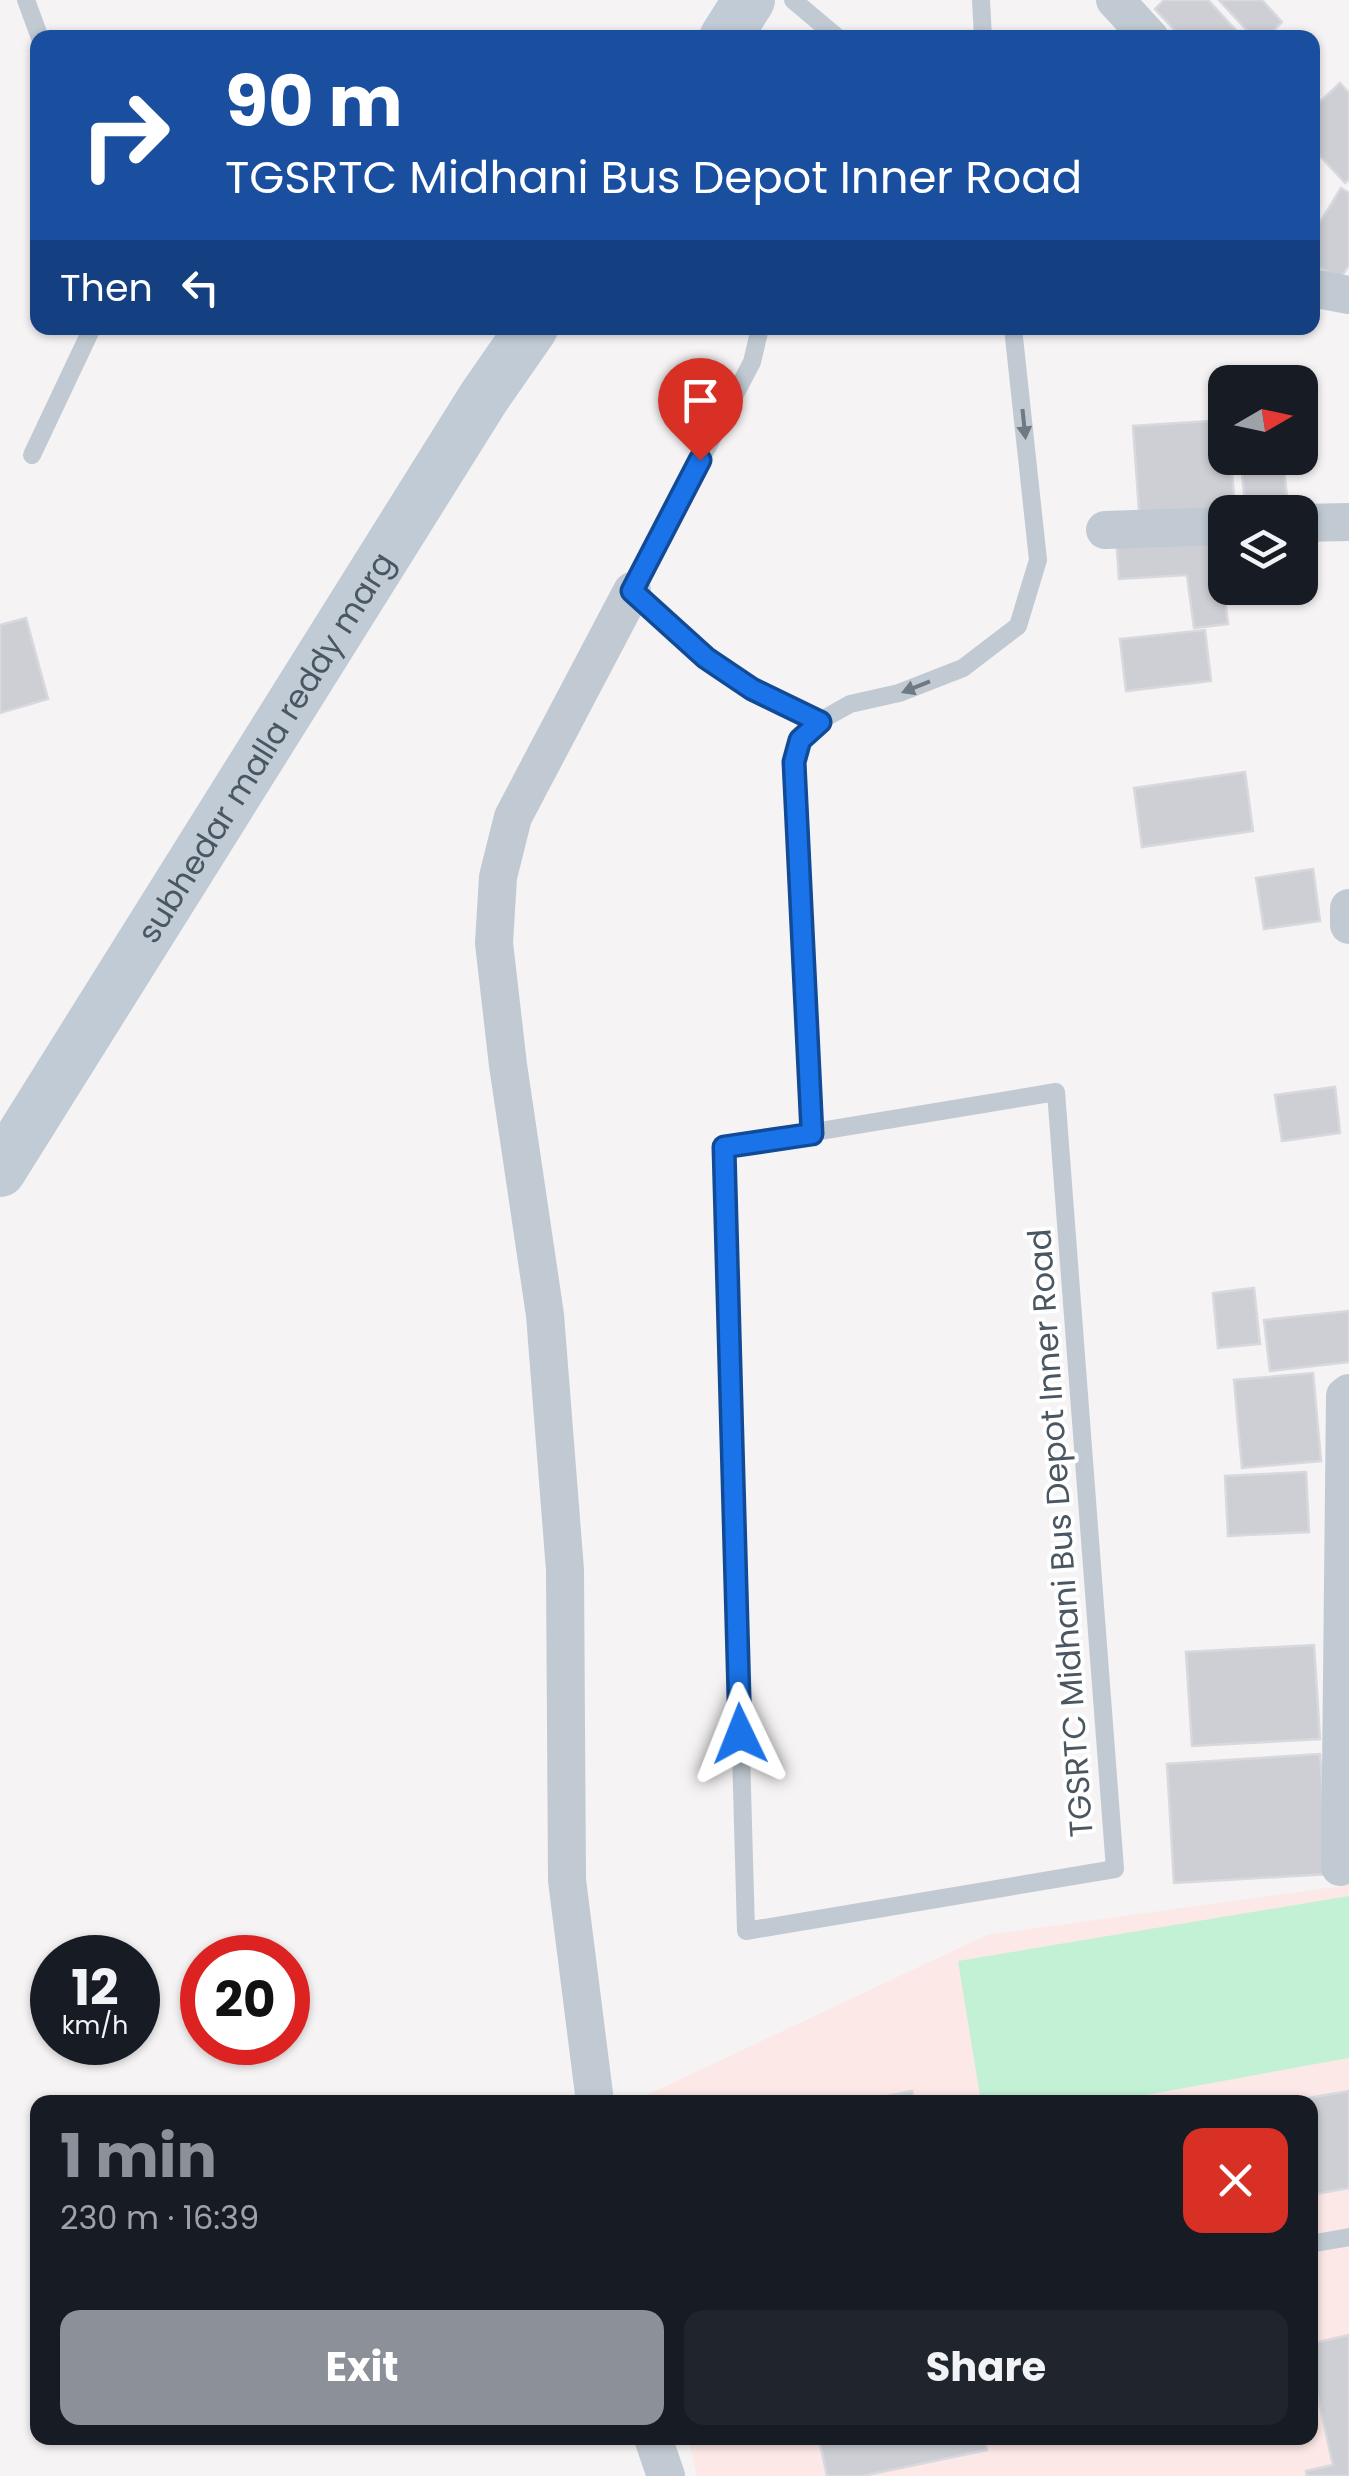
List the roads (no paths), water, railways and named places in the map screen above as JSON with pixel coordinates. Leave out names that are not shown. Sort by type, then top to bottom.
[{"type":"main road","points":[[731,30],[750,0]]},
{"type":"main road","name":"subhedar malla reddy marg","points":[[0,1171],[527,335]]},
{"type":"street","points":[[1115,0],[1143,30]]},
{"type":"street","points":[[1320,290],[1349,295]]},
{"type":"street","points":[[1318,523],[1349,522]]},
{"type":"street","points":[[1105,530],[1208,527]]},
{"type":"street","points":[[594,2095],[567,1880],[565,1570],[546,1335],[494,943],[498,878],[513,817],[632,591]]},
{"type":"street","points":[[1349,908],[1349,924]]},
{"type":"street","points":[[1340,1867],[1344,1396],[1349,1393]]},
{"type":"street","points":[[655,2445],[666,2476]]},
{"type":"lane","points":[[26,0],[37,30]]},
{"type":"lane","points":[[793,0],[829,30]]},
{"type":"lane","points":[[982,0],[983,30]]},
{"type":"lane","points":[[32,454],[89,335]]},
{"type":"lane","points":[[758,335],[752,362],[632,591],[706,658],[752,689],[820,722]]},
{"type":"lane","points":[[812,1134],[794,762],[800,740],[820,722],[850,704],[899,693],[963,668],[1018,626],[1038,560],[1015,335]]},
{"type":"lane","name":"TGSRTC Midhani Bus Depot Inner Road","points":[[1056,1092],[1115,1869],[746,1930],[724,1147],[812,1134],[1056,1092]]},
{"type":"lane","points":[[1318,2243],[1349,2237]]}]
